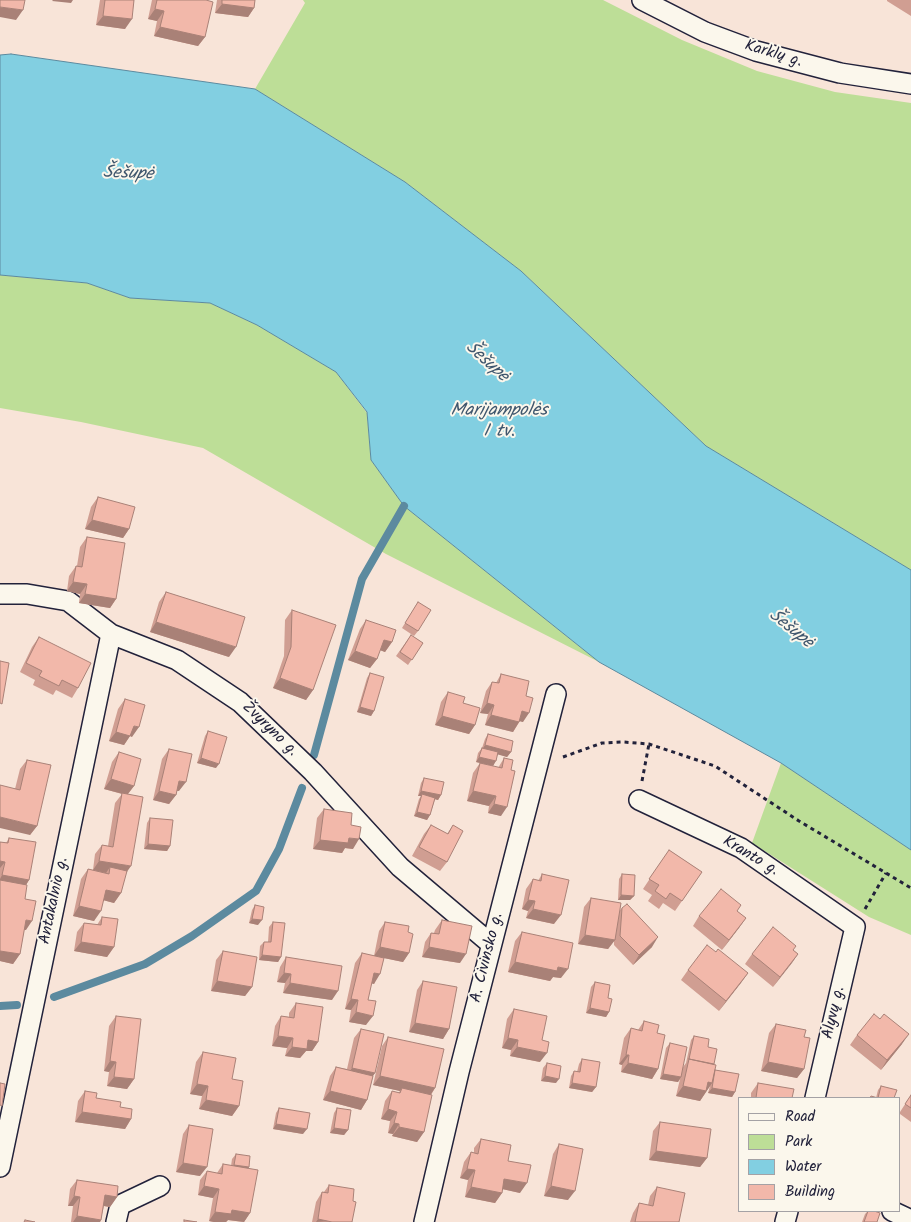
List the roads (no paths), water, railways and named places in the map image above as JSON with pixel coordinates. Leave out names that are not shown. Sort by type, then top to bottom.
[{"type":"street","name":"Karklų g.","points":[[642,0],[705,32],[756,51],[840,73],[911,84]]},
{"type":"street","name":"Žvyryno g.","points":[[0,594],[27,594],[68,601],[111,634],[177,660],[240,702],[312,772],[400,867],[491,944]]},
{"type":"street","name":"Antakalnio g.","points":[[0,1167],[111,634]]},
{"type":"street","name":"A. Civinsko g.","points":[[424,1222],[491,944],[556,694]]},
{"type":"street","name":"Kranto g.","points":[[639,800],[741,848],[855,927]]},
{"type":"street","name":"Alyvų g.","points":[[815,1097],[855,927]]},
{"type":"street","points":[[116,1222],[120,1205],[160,1186]]},
{"type":"street","points":[[894,1212],[911,1220]]},
{"type":"water","name":"Marijampolės I tv.","points":[[11,54],[255,89],[405,182],[521,271],[706,446],[911,570],[911,850],[781,763],[599,662],[404,506],[371,460],[367,412],[336,372],[257,325],[210,303],[130,298],[87,283],[0,275],[0,55]]},
{"type":"waterway","points":[[314,755],[362,579],[404,506]]},
{"type":"waterway","points":[[54,997],[145,964],[192,936],[256,891],[279,849],[302,788]]},
{"type":"waterway","points":[[0,1006],[17,1005]]},
{"type":"water label","name":"Šešupė","points":[[128,175]]},
{"type":"water label","name":"Šešupė","points":[[486,363]]},
{"type":"water label","name":"Šešupė","points":[[790,630]]}]
